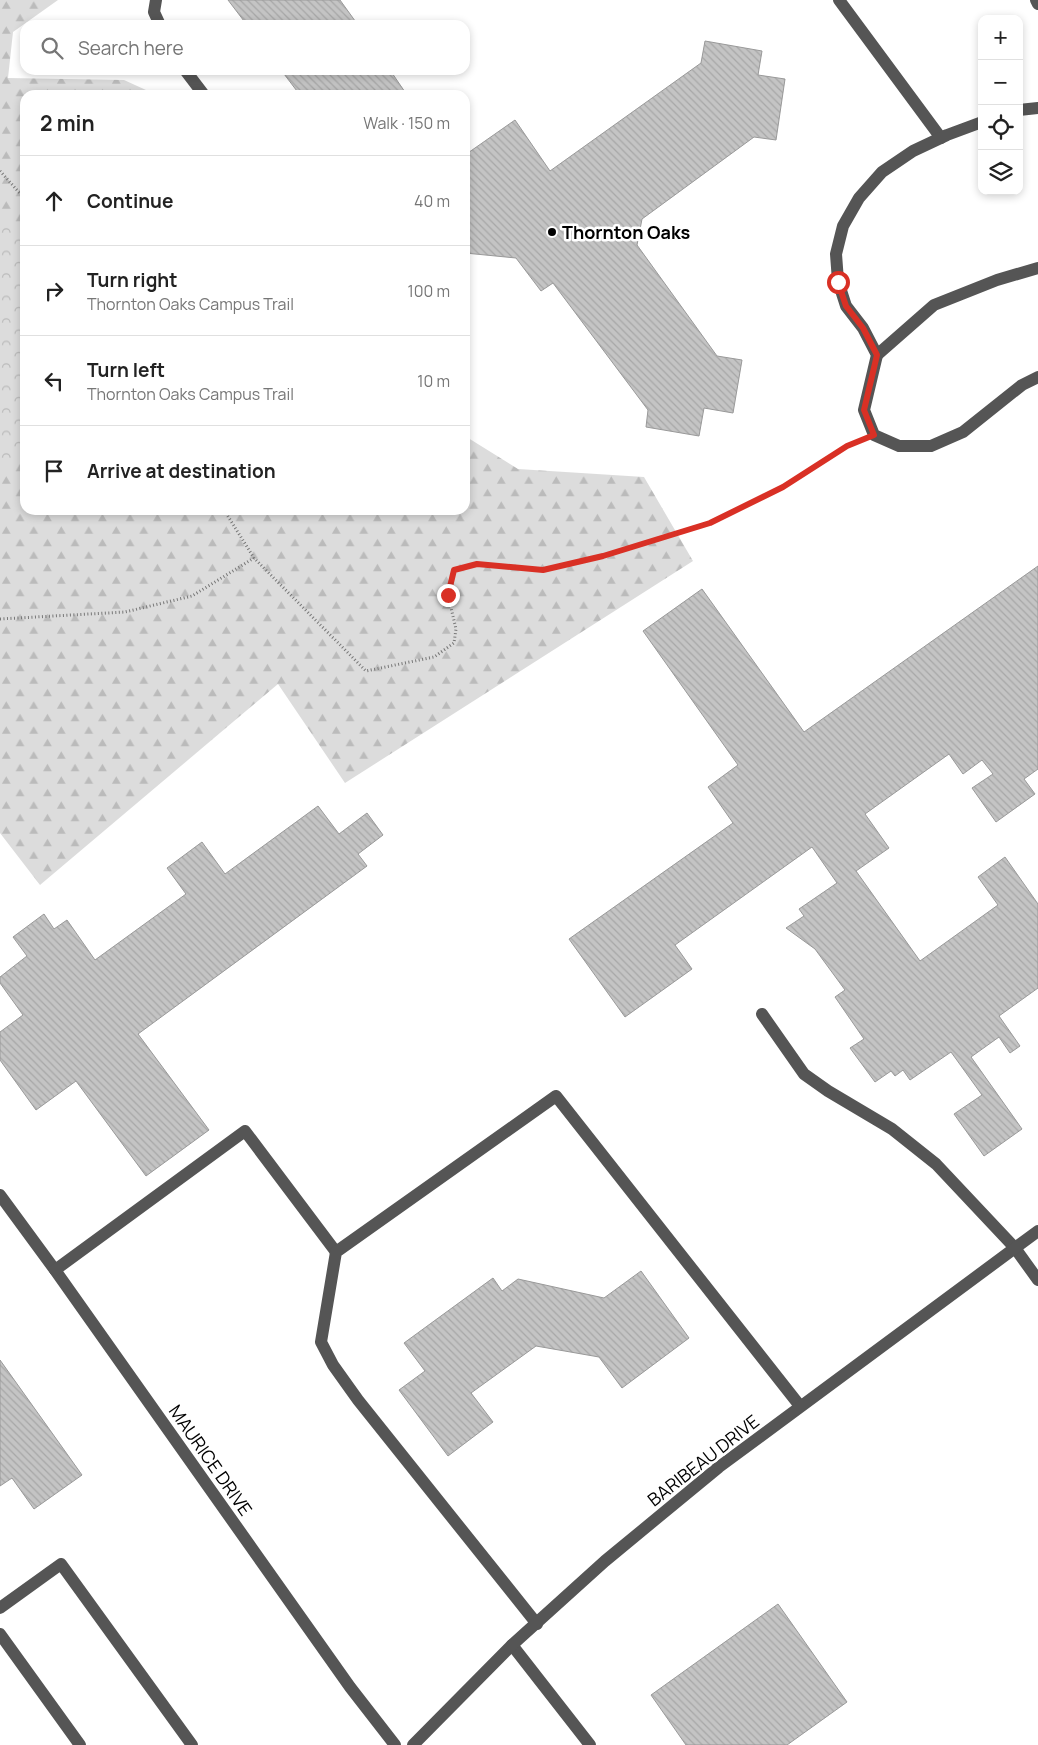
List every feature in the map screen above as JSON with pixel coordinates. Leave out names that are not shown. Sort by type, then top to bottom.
[{"type":"street","points":[[156,0],[154,12],[158,20]]},
{"type":"street","points":[[839,0],[941,138]]},
{"type":"street","points":[[1036,0],[1038,4]]},
{"type":"street","points":[[189,75],[200,90]]},
{"type":"street","points":[[1023,110],[1038,108]]},
{"type":"street","points":[[877,355],[863,328],[846,306],[838,282],[836,254],[843,226],[859,198],[882,172],[913,151],[978,124]]},
{"type":"street","points":[[1038,268],[997,280],[934,305],[877,355],[864,410],[874,435],[899,446],[931,446],[963,432],[1022,385],[1038,377]]},
{"type":"street","points":[[762,1014],[804,1074],[892,1130],[936,1164],[1015,1248],[1038,1280]]},
{"type":"street","points":[[537,1624],[358,1400],[333,1365],[321,1342],[336,1252],[556,1096],[800,1406]]},
{"type":"street","points":[[56,1270],[244,1131],[336,1252]]},
{"type":"street","name":"MAURICE DRIVE","points":[[1,1197],[56,1270],[350,1687],[395,1745]]},
{"type":"street","name":"BARIBEAU DRIVE","points":[[414,1745],[512,1645],[605,1561],[711,1473],[1038,1231]]},
{"type":"street","points":[[0,1608],[61,1564],[192,1745]]},
{"type":"street","points":[[0,1634],[80,1745]]},
{"type":"street","points":[[512,1645],[590,1745]]},
{"type":"path","points":[[0,171],[20,193]]},
{"type":"path","points":[[227,515],[254,558],[366,671],[434,656],[454,643],[456,629],[448,595],[454,570],[477,564],[543,570],[603,556],[710,523],[783,487],[847,446],[874,435]]},
{"type":"path","points":[[0,619],[125,612],[163,603],[192,596],[254,558]]},
{"type":"green space","points":[[0,0],[58,0],[30,20],[20,20],[20,27],[13,32],[8,78],[124,80],[146,90],[20,90],[20,515],[470,515],[470,439],[518,469],[644,477],[693,561],[345,783],[278,684],[40,885],[0,833]]},
{"type":"green space","points":[[0,208],[20,237],[20,460],[0,474]]},
{"type":"building","points":[[228,0],[340,0],[354,20],[243,20]]},
{"type":"building","name":"Thornton Oaks","points":[[705,41],[762,51],[758,75],[785,79],[776,140],[754,137],[642,219],[637,245],[717,356],[742,360],[733,413],[704,408],[699,436],[646,427],[648,410],[553,283],[541,291],[516,258],[470,253],[470,152],[515,120],[550,171],[701,63]]},
{"type":"building","points":[[285,75],[393,75],[404,90],[296,90]]},
{"type":"building","points":[[1038,566],[1038,769],[1024,779],[1035,794],[996,822],[972,788],[993,774],[982,760],[963,774],[949,754],[865,814],[889,848],[856,871],[920,961],[998,905],[978,877],[1005,857],[1038,904],[1038,988],[999,1016],[1020,1046],[1010,1053],[999,1037],[971,1057],[1022,1129],[984,1156],[954,1114],[982,1095],[951,1052],[910,1080],[903,1070],[895,1076],[891,1071],[875,1082],[850,1048],[864,1039],[835,997],[845,990],[815,949],[786,928],[804,916],[799,909],[837,883],[812,847],[675,945],[692,969],[625,1017],[569,939],[733,823],[708,787],[738,765],[643,631],[702,589],[804,732]]},
{"type":"building","points":[[318,806],[339,834],[367,813],[383,835],[358,854],[367,866],[138,1034],[209,1130],[146,1176],[76,1081],[36,1110],[0,1060],[0,1032],[23,1015],[0,983],[0,977],[27,956],[13,937],[44,914],[54,929],[67,920],[95,960],[186,894],[167,868],[202,842],[225,874]]},
{"type":"building","points":[[641,1271],[689,1338],[622,1388],[599,1357],[536,1346],[471,1393],[493,1422],[448,1456],[399,1390],[425,1371],[404,1343],[493,1278],[502,1291],[518,1279],[604,1298]]},
{"type":"building","points":[[0,1360],[82,1475],[34,1509],[12,1478],[0,1486]]},
{"type":"building","points":[[778,1604],[847,1702],[787,1745],[686,1745],[651,1695]]},
{"type":"place","name":"Thornton Oaks","points":[[552,232]]},
{"type":"route","points":[[448,595],[454,570],[477,564],[543,570],[603,556],[710,523],[783,487],[847,446],[874,435],[864,410],[872,383],[877,355],[863,328],[846,306],[838,282]]}]
